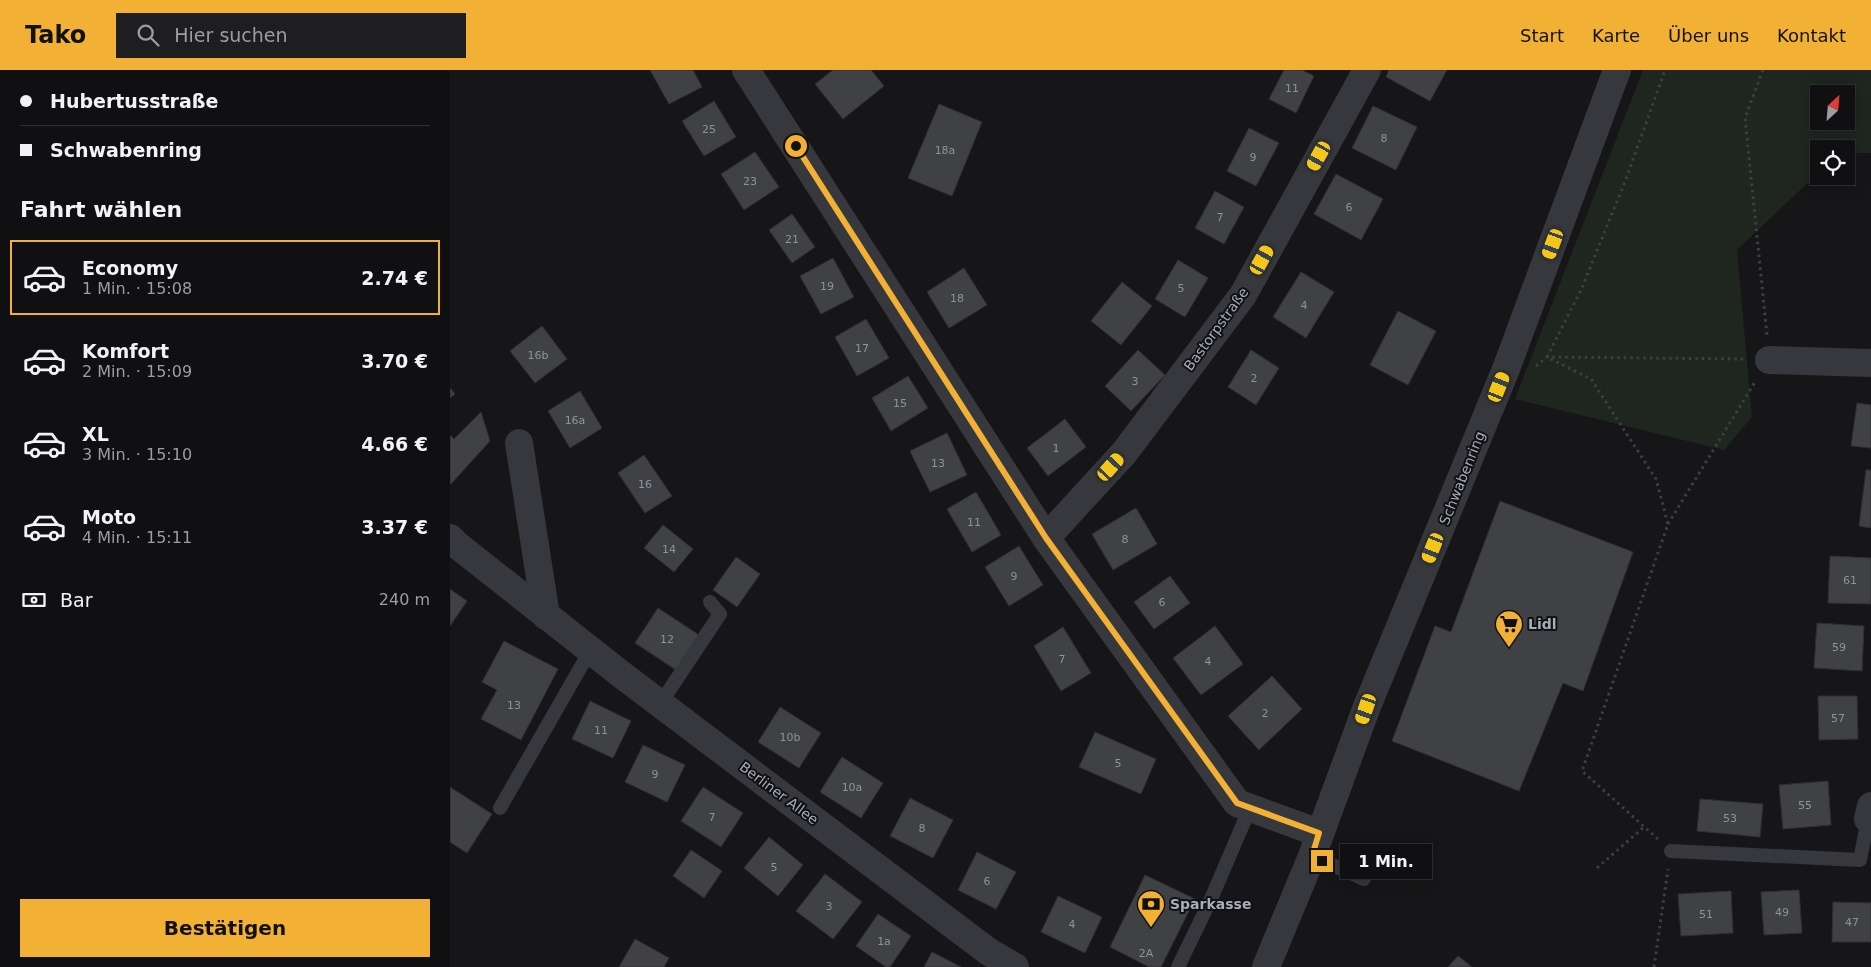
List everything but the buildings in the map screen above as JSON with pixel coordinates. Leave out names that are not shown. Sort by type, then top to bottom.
[{"type":"street","points":[[746,70],[1046,538],[1237,803],[1250,808],[1316,845]]},
{"type":"street","name":"Bastorpstraße","points":[[1046,538],[1124,453],[1243,295],[1367,70]]},
{"type":"street","name":"Schwabenring","points":[[1266,967],[1316,845],[1366,709],[1506,369],[1617,70]]},
{"type":"street","points":[[1769,360],[1871,363]]},
{"type":"street","points":[[519,443],[546,616]]},
{"type":"street","name":"Berliner Allee","points":[[450,538],[590,651],[989,952],[1015,967]]},
{"type":"lane","points":[[660,704],[720,614],[710,602]]},
{"type":"lane","points":[[500,808],[590,651]]},
{"type":"lane","points":[[1178,967],[1212,899],[1250,808]]},
{"type":"lane","points":[[1671,851],[1860,860],[1870,816]]},
{"type":"lane","points":[[1316,845],[1364,879]]},
{"type":"path","points":[[1506,369],[1533,370],[1547,357],[1581,290],[1626,179],[1665,70]]},
{"type":"path","points":[[1654,967],[1671,851],[1582,771],[1668,524],[1769,360],[1746,118],[1763,70]]},
{"type":"path","points":[[1547,357],[1769,360]]},
{"type":"path","points":[[1547,357],[1591,379],[1632,439],[1656,479],[1668,524]]},
{"type":"path","points":[[1597,868],[1644,827]]},
{"type":"shaded area","points":[[1643,70],[1871,70],[1871,153],[1855,153],[1855,140],[1810,140],[1810,181],[1737,250],[1752,417],[1724,450],[1515,399]]},
{"type":"place","name":"Lidl","points":[[1509,648]]},
{"type":"place","name":"Sparkasse","points":[[1151,928]]},
{"type":"route","points":[[796,146],[1046,538],[1237,803],[1319,833],[1312,856],[1322,861]]}]
